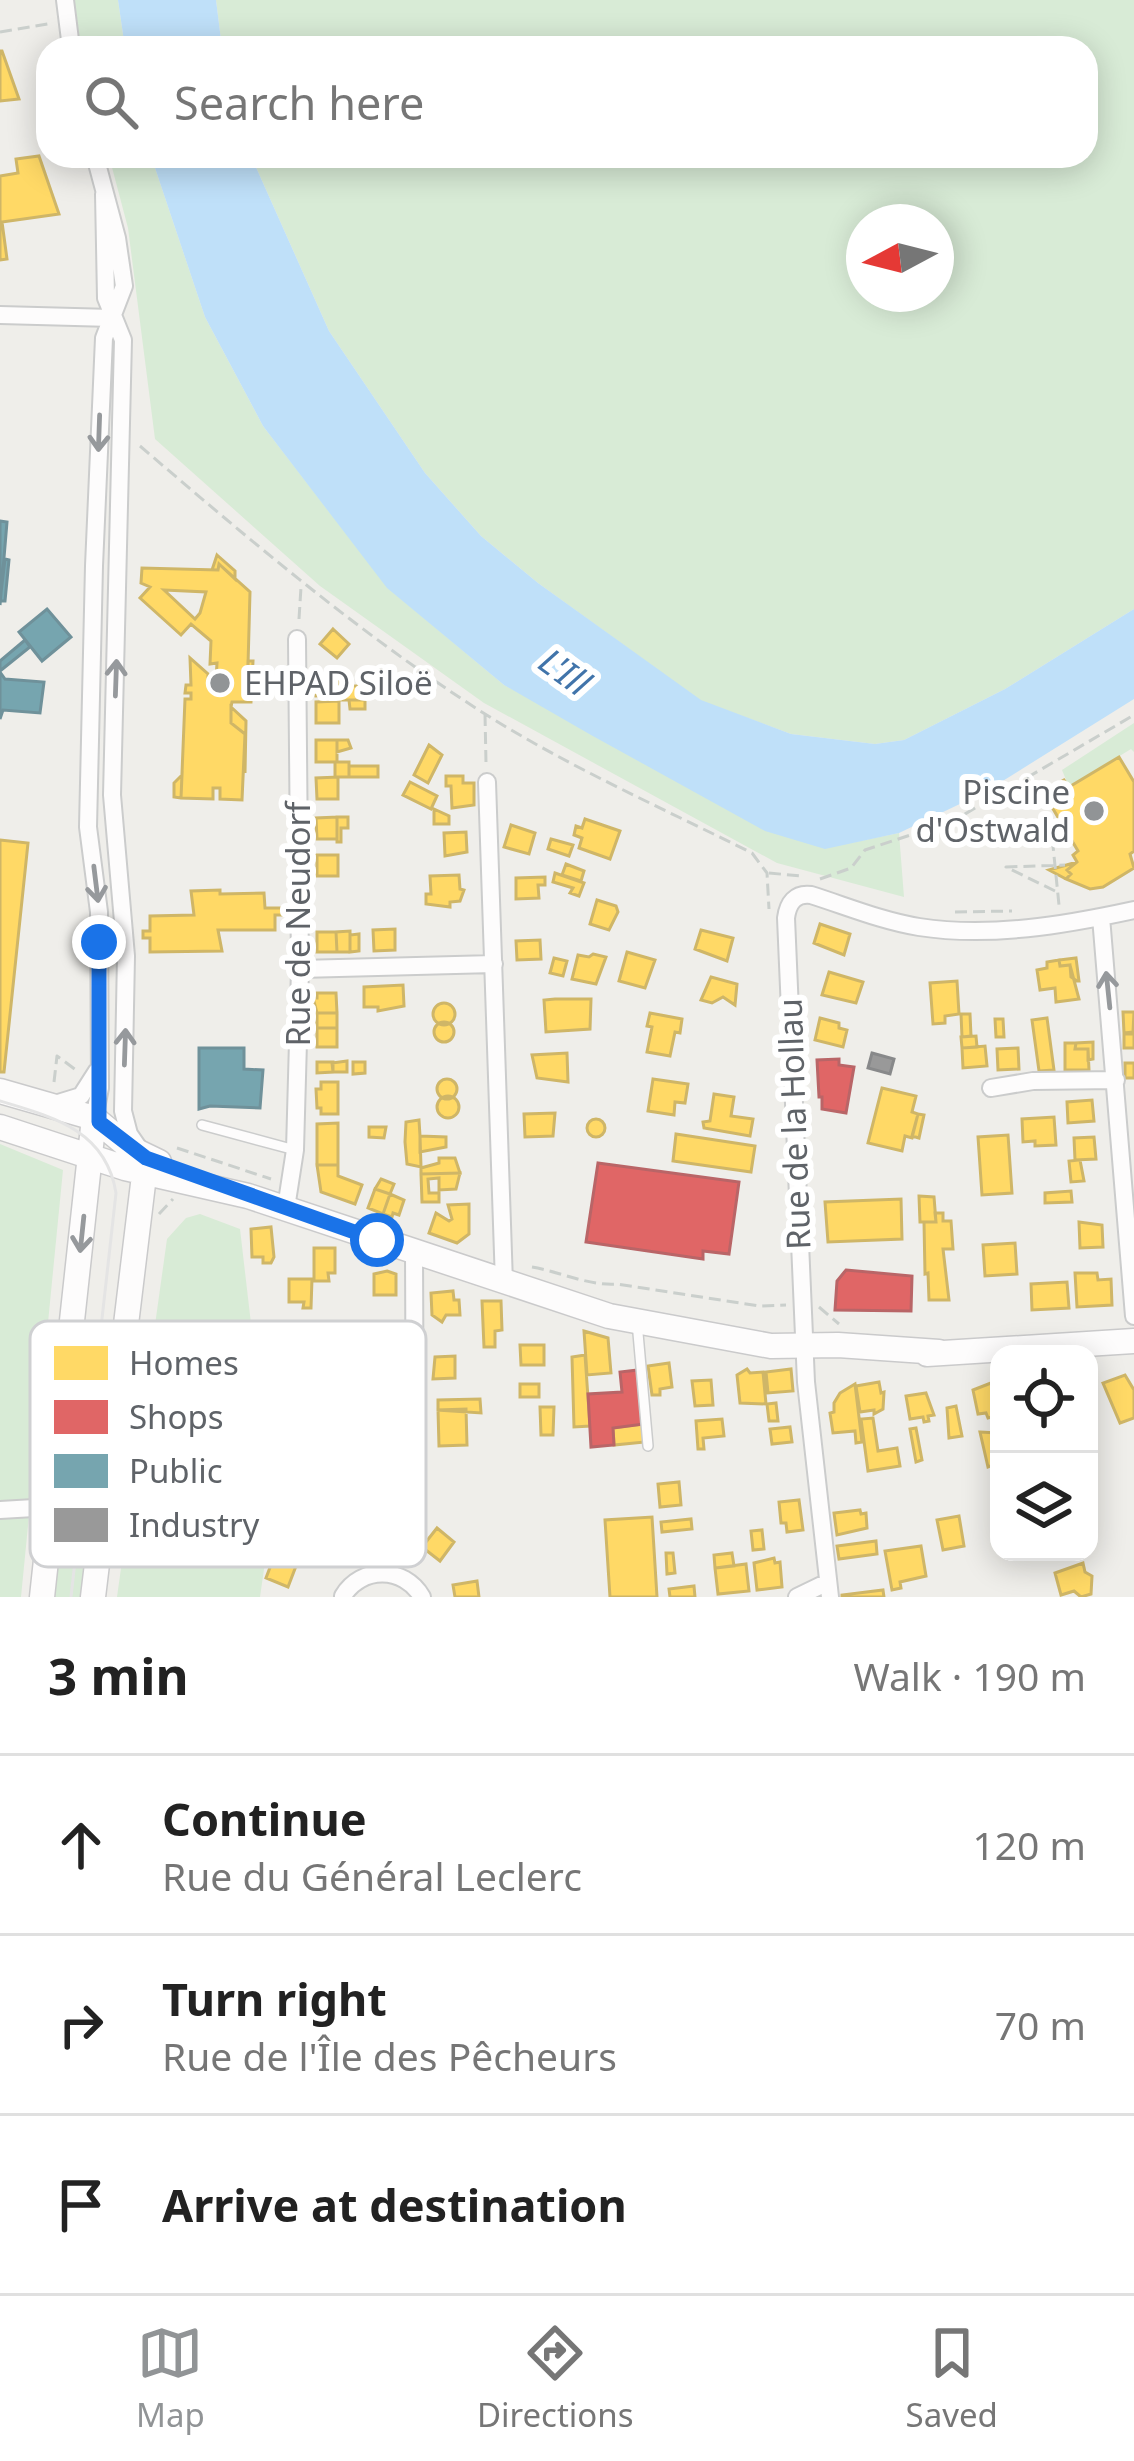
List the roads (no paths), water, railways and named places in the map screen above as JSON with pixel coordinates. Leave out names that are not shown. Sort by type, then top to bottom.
[{"type":"main road","points":[[0,1090],[51,1104],[102,1131],[172,1188]]},
{"type":"main road","points":[[0,1127],[66,1149],[84,1165],[87,1186]]},
{"type":"main road","points":[[66,1149],[102,1131]]},
{"type":"main road","points":[[72,1321],[87,1186],[102,1131]]},
{"type":"main road","points":[[141,1167],[231,1191]]},
{"type":"main road","points":[[134,1321],[151,1210],[141,1167]]},
{"type":"main road","points":[[151,1210],[144,1196],[154,1185],[288,1198],[414,1252],[505,1276],[637,1322],[683,1329],[773,1334],[803,1344],[939,1352],[1134,1341]]},
{"type":"main road","points":[[42,1597],[45,1567]]},
{"type":"main road","points":[[93,1597],[97,1567]]},
{"type":"street","points":[[65,0],[69,36]]},
{"type":"street","points":[[98,168],[118,238],[124,286],[104,338],[88,795],[99,927],[102,1131]]},
{"type":"street","points":[[0,316],[112,318]]},
{"type":"street","points":[[102,1131],[126,956],[112,795],[123,340],[112,318]]},
{"type":"street","points":[[94,566],[119,571]]},
{"type":"street","name":"Rue de Neudorf","points":[[288,1198],[296,1150],[300,969],[297,639]]},
{"type":"street","points":[[487,782],[505,1276]]},
{"type":"street","points":[[88,795],[112,795]]},
{"type":"street","name":"Rue de la Hollau","points":[[829,1589],[803,1344],[794,1300],[789,904],[797,896],[811,895],[895,922],[942,929],[1034,927],[1101,917]]},
{"type":"street","points":[[1134,910],[1101,917],[1134,1316]]},
{"type":"street","points":[[300,969],[494,964]]},
{"type":"street","points":[[51,1104],[73,1100],[88,1089],[99,1058]]},
{"type":"street","points":[[991,1088],[1033,1081],[1116,1080]]},
{"type":"street","points":[[102,1131],[129,1134],[141,1167]]},
{"type":"street","points":[[414,1252],[414,1321]]},
{"type":"street","points":[[0,1510],[30,1508]]},
{"type":"street","points":[[343,1596],[362,1577],[390,1574],[409,1581],[422,1597]]},
{"type":"street","points":[[797,1597],[829,1589]]},
{"type":"lane","points":[[202,1125],[296,1150]]},
{"type":"lane","points":[[637,1322],[649,1446]]},
{"type":"water","points":[[118,0],[216,0],[220,36],[123,36]]},
{"type":"water","name":"L'Ill","points":[[155,168],[256,168],[329,331],[425,473],[481,536],[538,583],[701,700],[791,734],[875,744],[904,740],[1005,689],[1134,609],[1134,699],[985,792],[899,833],[825,849],[765,831],[504,685],[387,588],[263,426],[205,317]]},
{"type":"tram line","points":[[0,1101],[74,1129],[101,1154],[110,1172],[116,1193],[102,1321]]},
{"type":"tram line","points":[[71,1597],[74,1567]]},
{"type":"place","name":"EHPAD Siloë","points":[[220,683]]},
{"type":"place","name":"Piscine d'Ostwald","points":[[1094,811]]}]
